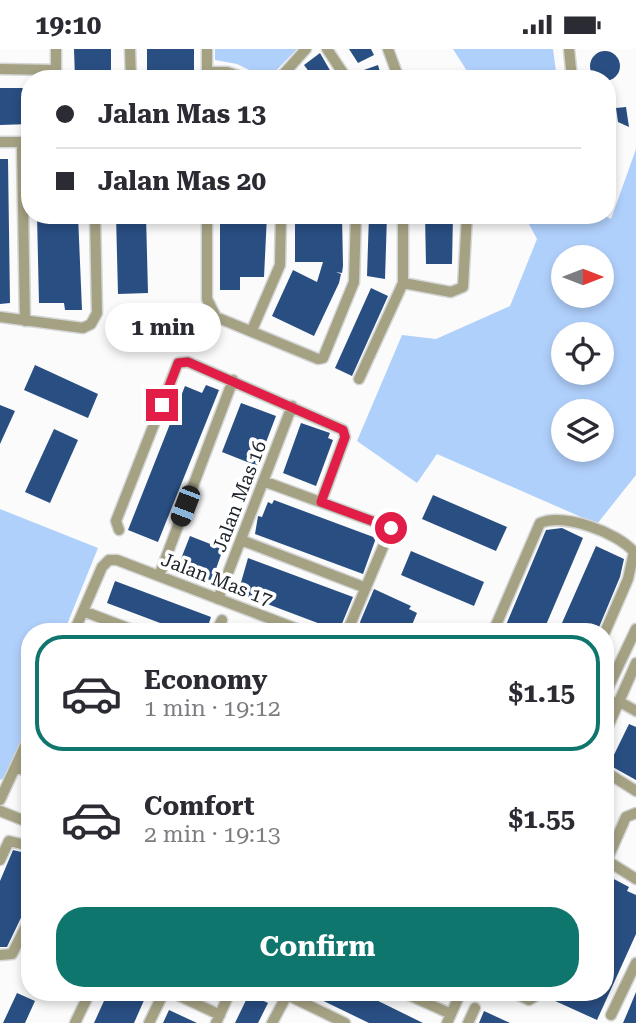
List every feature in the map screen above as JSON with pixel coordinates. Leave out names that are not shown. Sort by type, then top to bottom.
[{"type":"street","points":[[55,70],[56,49]]},
{"type":"street","points":[[130,49],[131,70]]},
{"type":"street","points":[[207,49],[207,70]]},
{"type":"street","points":[[287,70],[306,49]]},
{"type":"street","points":[[327,49],[341,70]]},
{"type":"street","points":[[388,49],[396,70]]},
{"type":"street","points":[[569,49],[571,70]]},
{"type":"street","points":[[0,69],[21,71]]},
{"type":"street","points":[[0,142],[21,144]]},
{"type":"street","points":[[25,321],[26,224]]},
{"type":"street","points":[[0,317],[83,328],[96,318],[95,224]]},
{"type":"street","points":[[207,224],[207,299],[216,317],[318,359],[323,358],[354,282],[356,224]]},
{"type":"street","points":[[252,330],[280,265],[281,224]]},
{"type":"street","points":[[359,379],[402,283],[403,224]]},
{"type":"street","points":[[402,283],[451,292],[463,287],[466,224]]},
{"type":"street","points":[[119,530],[116,521],[178,363],[188,362],[233,380],[343,430],[345,437],[321,502]]},
{"type":"street","points":[[159,576],[233,380]]},
{"type":"street","name":"Jalan Mas 16","points":[[218,599],[292,406]]},
{"type":"street","points":[[263,481],[391,528],[351,623]]},
{"type":"street","points":[[497,623],[527,547],[540,523],[552,518],[566,518],[613,537],[634,552],[628,579],[609,623]]},
{"type":"street","points":[[241,540],[366,588]]},
{"type":"street","name":"Jalan Mas 17","points":[[83,611],[102,567],[109,560],[117,560],[273,623]]},
{"type":"street","points":[[78,623],[83,611],[114,623]]},
{"type":"street","points":[[614,675],[636,629]]},
{"type":"street","points":[[614,711],[636,663]]},
{"type":"street","points":[[618,701],[636,711]]},
{"type":"street","points":[[1,793],[21,756]]},
{"type":"street","points":[[16,767],[21,769]]},
{"type":"street","points":[[614,777],[636,791]]},
{"type":"street","points":[[0,811],[21,819]]},
{"type":"street","points":[[614,843],[626,817],[636,813]]},
{"type":"street","points":[[0,860],[9,841],[21,844]]},
{"type":"street","points":[[614,866],[636,879]]},
{"type":"street","points":[[0,955],[12,954],[21,939]]},
{"type":"street","points":[[17,948],[21,950]]},
{"type":"street","points":[[611,1016],[636,963]]},
{"type":"street","points":[[75,1023],[86,1001]]},
{"type":"street","points":[[149,1023],[160,1001]]},
{"type":"street","points":[[187,1001],[218,1019],[226,1001]]},
{"type":"street","points":[[272,1023],[281,1001]]},
{"type":"street","points":[[297,1001],[331,1020],[345,1023]]},
{"type":"street","points":[[418,1001],[449,1019],[457,1001]]},
{"type":"street","points":[[468,1023],[475,1008]]},
{"type":"shaded area","points":[[215,49],[297,49],[277,70],[249,70],[237,64],[215,60]]},
{"type":"shaded area","points":[[453,49],[553,49],[556,70],[466,70]]},
{"type":"shaded area","points":[[636,149],[636,475],[597,524],[437,454],[417,483],[357,441],[402,335],[436,339],[510,306],[537,239],[529,224],[616,224],[616,205]]},
{"type":"shaded area","points":[[0,509],[98,548],[68,623],[21,623],[21,742],[7,777],[0,780]]},
{"type":"building","points":[[74,49],[111,49],[111,70],[75,70]]},
{"type":"building","points":[[147,49],[194,49],[194,70],[147,70]]},
{"type":"building","points":[[349,49],[371,49],[374,55],[358,63]]},
{"type":"building","points":[[605,51],[618,60],[620,66],[616,75],[616,70],[591,70],[590,66],[595,56]]},
{"type":"building","points":[[320,53],[330,70],[308,70],[304,65]]},
{"type":"building","points":[[378,65],[379,70],[364,70]]},
{"type":"building","points":[[0,88],[21,88],[21,124],[0,125]]},
{"type":"building","points":[[626,107],[629,127],[618,122],[616,108]]},
{"type":"building","points":[[0,159],[8,159],[10,303],[0,304]]},
{"type":"building","points":[[37,224],[78,224],[82,310],[65,310],[64,303],[39,303]]},
{"type":"building","points":[[116,224],[146,224],[148,293],[118,294]]},
{"type":"building","points":[[220,224],[267,224],[264,277],[240,277],[240,290],[220,290]]},
{"type":"building","points":[[295,224],[342,224],[342,273],[336,272],[341,274],[339,283],[314,336],[272,316],[293,270],[317,282],[323,262],[295,262]]},
{"type":"building","points":[[369,224],[387,224],[385,279],[367,276]]},
{"type":"building","points":[[425,224],[453,224],[452,264],[426,264]]},
{"type":"building","points":[[371,288],[388,296],[352,376],[335,368]]},
{"type":"building","points":[[35,365],[98,394],[88,418],[24,390]]},
{"type":"building","points":[[206,385],[219,390],[158,542],[128,530],[185,386],[202,393]]},
{"type":"building","points":[[241,403],[276,416],[257,466],[222,452]]},
{"type":"building","points":[[0,405],[15,411],[0,444]]},
{"type":"building","points":[[301,423],[330,433],[328,438],[333,440],[316,486],[283,473]]},
{"type":"building","points":[[54,429],[78,440],[50,503],[25,492]]},
{"type":"building","points":[[433,495],[507,527],[496,551],[422,519]]},
{"type":"building","points":[[274,500],[376,538],[363,574],[255,534],[258,516],[262,517],[268,502],[272,504]]},
{"type":"building","points":[[562,528],[583,538],[547,623],[507,623],[546,530]]},
{"type":"building","points":[[190,536],[223,549],[210,586],[175,574]]},
{"type":"building","points":[[596,546],[624,559],[620,577],[601,623],[562,623]]},
{"type":"building","points":[[411,551],[484,582],[474,606],[401,575]]},
{"type":"building","points":[[248,558],[353,597],[342,623],[318,623],[238,593]]},
{"type":"building","points":[[115,581],[211,617],[209,623],[160,623],[107,603]]},
{"type":"building","points":[[374,589],[411,606],[409,609],[417,613],[413,623],[360,622]]},
{"type":"building","points":[[629,724],[636,727],[636,780],[614,768],[614,755]]},
{"type":"building","points":[[13,850],[21,852],[21,918],[7,947],[0,947],[0,881]]},
{"type":"building","points":[[614,879],[629,887],[627,891],[636,895],[636,934],[614,983]]},
{"type":"building","points":[[636,992],[636,1023],[623,1023],[629,1009]]},
{"type":"building","points":[[17,993],[21,995],[21,1001],[35,1001],[25,1023],[3,1023]]},
{"type":"building","points":[[104,1001],[144,1001],[134,1023],[94,1023]]},
{"type":"building","points":[[246,1001],[268,1003],[258,1023],[235,1023]]},
{"type":"building","points":[[324,1001],[378,1001],[423,1023],[369,1023]]},
{"type":"building","points":[[555,1001],[606,1001],[597,1020]]},
{"type":"building","points":[[169,1010],[197,1023],[163,1023]]},
{"type":"building","points":[[484,1011],[510,1023],[479,1023]]},
{"type":"route","points":[[162,405],[178,363],[188,362],[343,430],[345,437],[321,502],[391,528]]}]
